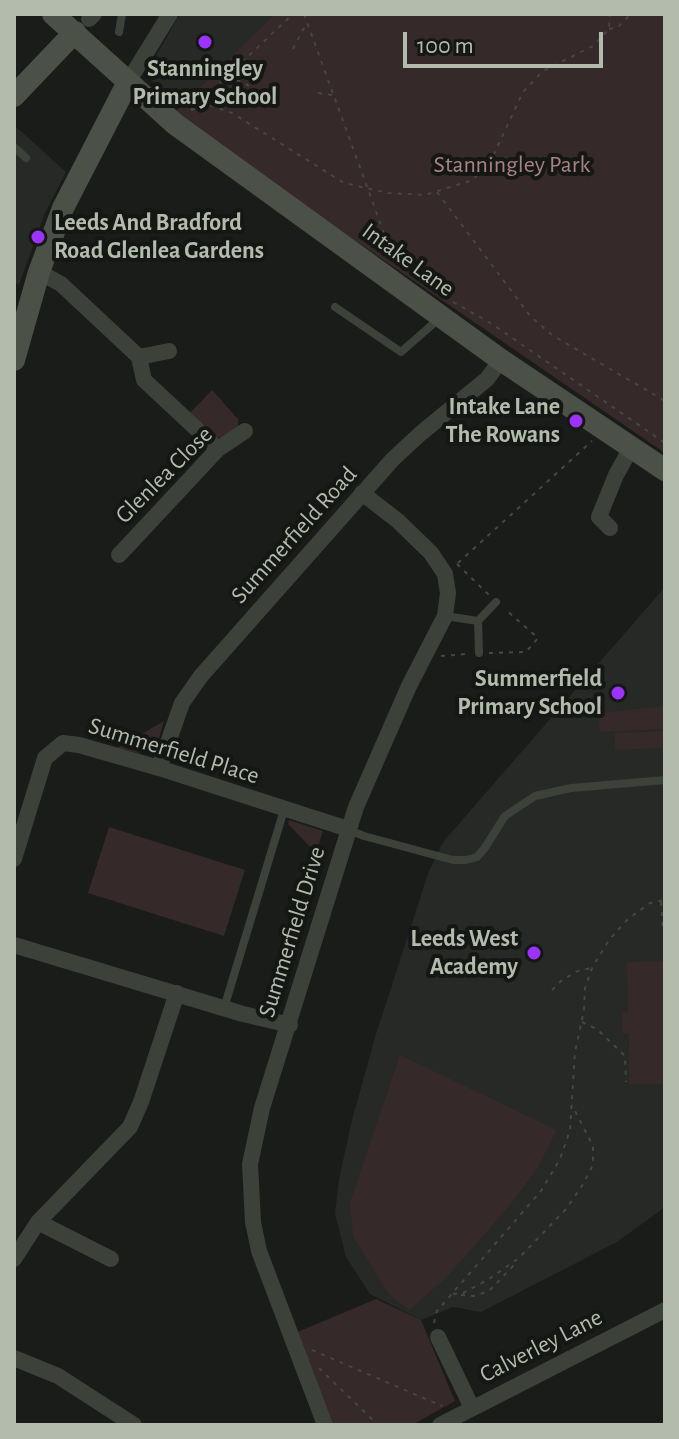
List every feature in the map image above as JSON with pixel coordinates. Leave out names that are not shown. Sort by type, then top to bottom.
[{"type":"street","name":"Intake Lane","points":[[53,14],[86,22],[128,82],[175,124],[404,289],[446,309],[501,360],[665,470]]},
{"type":"street","points":[[14,360],[39,272],[63,208],[128,82],[170,14]]},
{"type":"street","points":[[14,96],[86,22]]},
{"type":"street","points":[[39,272],[61,284],[139,357],[144,380],[218,449]]},
{"type":"street","points":[[139,357],[169,351]]},
{"type":"street","name":"Summerfield Road","points":[[159,768],[182,703],[191,690],[362,493],[420,434],[487,379],[501,360]]},
{"type":"street","name":"Glenlea Close","points":[[119,555],[218,449],[245,431]]},
{"type":"street","points":[[610,528],[599,517],[631,448]]},
{"type":"street","points":[[362,493],[398,521],[431,553],[445,574]]},
{"type":"street","name":"Summerfield Drive","points":[[325,1425],[259,1251],[249,1186],[254,1141],[348,829],[368,776],[445,616],[448,593],[445,574]]},
{"type":"street","name":"Summerfield Place","points":[[14,859],[45,758],[63,743],[159,768],[348,829]]},
{"type":"street","points":[[14,945],[290,1025]]},
{"type":"street","points":[[14,1259],[38,1222],[130,1127],[177,993]]},
{"type":"street","points":[[38,1222],[111,1259]]},
{"type":"street","name":"Calverley Lane","points":[[440,1425],[665,1310]]},
{"type":"street","points":[[438,1337],[467,1411]]},
{"type":"street","points":[[14,1358],[58,1376],[134,1425]]},
{"type":"lane","points":[[119,32],[122,14]]},
{"type":"lane","points":[[14,147],[26,158]]},
{"type":"lane","points":[[335,307],[401,352],[446,309]]},
{"type":"lane","points":[[479,653],[478,621],[496,602]]},
{"type":"lane","points":[[445,616],[478,621]]},
{"type":"lane","points":[[348,829],[453,860],[466,860],[477,857],[505,816],[535,796],[571,788],[665,780]]},
{"type":"lane","points":[[224,1008],[284,810]]},
{"type":"path","points":[[293,14],[191,110],[209,105],[232,113],[344,183],[388,193],[425,195],[473,180],[493,156],[523,92],[543,71],[593,46],[609,29],[618,27],[631,14]]},
{"type":"path","points":[[304,14],[404,289]]},
{"type":"path","points":[[609,29],[610,14]]},
{"type":"path","points":[[293,49],[307,23]]},
{"type":"path","points":[[226,77],[244,82],[260,96]]},
{"type":"path","points":[[318,93],[334,95]]},
{"type":"path","points":[[437,192],[531,317],[552,335],[665,401]]},
{"type":"path","points":[[446,309],[492,324],[665,443]]},
{"type":"path","points":[[445,574],[604,428]]},
{"type":"path","points":[[438,1337],[433,1320],[437,1311],[541,1191],[560,1159],[570,1130],[575,1052],[585,988],[592,968],[609,940],[628,919],[650,903],[663,900],[663,929]]},
{"type":"path","points":[[552,990],[578,971],[592,968]]},
{"type":"path","points":[[581,1021],[598,1030],[625,1056],[626,1082]]},
{"type":"path","points":[[451,1294],[474,1296],[489,1291],[566,1209],[593,1165],[593,1146],[571,1104]]},
{"type":"path","points":[[451,1294],[463,1293],[519,1258]]},
{"type":"path","points":[[293,1342],[467,1411]]},
{"type":"path","points":[[314,1362],[378,1425]]},
{"type":"shaded area","name":"Stanningley Primary School","points":[[180,14],[274,14],[183,104],[152,81],[148,70]]},
{"type":"shaded area","points":[[14,125],[66,172],[45,213],[19,285],[14,282]]},
{"type":"shaded area","name":"Leeds West Academy","points":[[665,587],[665,1207],[617,1242],[481,1312],[453,1307],[421,1320],[370,1294],[346,1257],[335,1214],[352,1120],[376,1034],[429,871],[443,842]]},
{"type":"green space","name":"Stanningley Park","points":[[274,14],[665,14],[665,453],[172,115]]},
{"type":"green space","points":[[212,390],[238,419],[238,426],[225,438],[214,437],[189,414]]},
{"type":"green space","points":[[665,706],[665,729],[600,732],[598,713]]},
{"type":"green space","points":[[164,721],[158,741],[150,750],[138,753],[117,748]]},
{"type":"green space","points":[[665,731],[665,748],[615,750],[615,733]]},
{"type":"green space","points":[[289,820],[323,831],[316,853],[288,824]]},
{"type":"green space","points":[[109,827],[245,870],[224,936],[88,893]]},
{"type":"green space","points":[[665,961],[665,1084],[629,1084],[629,1034],[622,1033],[622,1013],[628,1012],[627,962]]},
{"type":"green space","points":[[400,1055],[557,1130],[537,1169],[510,1205],[446,1278],[409,1310],[389,1294],[353,1237],[350,1203]]},
{"type":"green space","points":[[376,1299],[421,1320],[455,1401],[412,1425],[329,1425],[295,1333]]},
{"type":"place","name":"Stanningley Primary School","points":[[205,42]]},
{"type":"place","name":"Leeds And Bradford Road Glenlea Gardens","points":[[38,237]]},
{"type":"place","name":"Intake Lane The Rowans","points":[[576,421]]},
{"type":"place","name":"Summerfield Primary School","points":[[618,693]]},
{"type":"place","name":"Leeds West Academy","points":[[534,953]]}]
